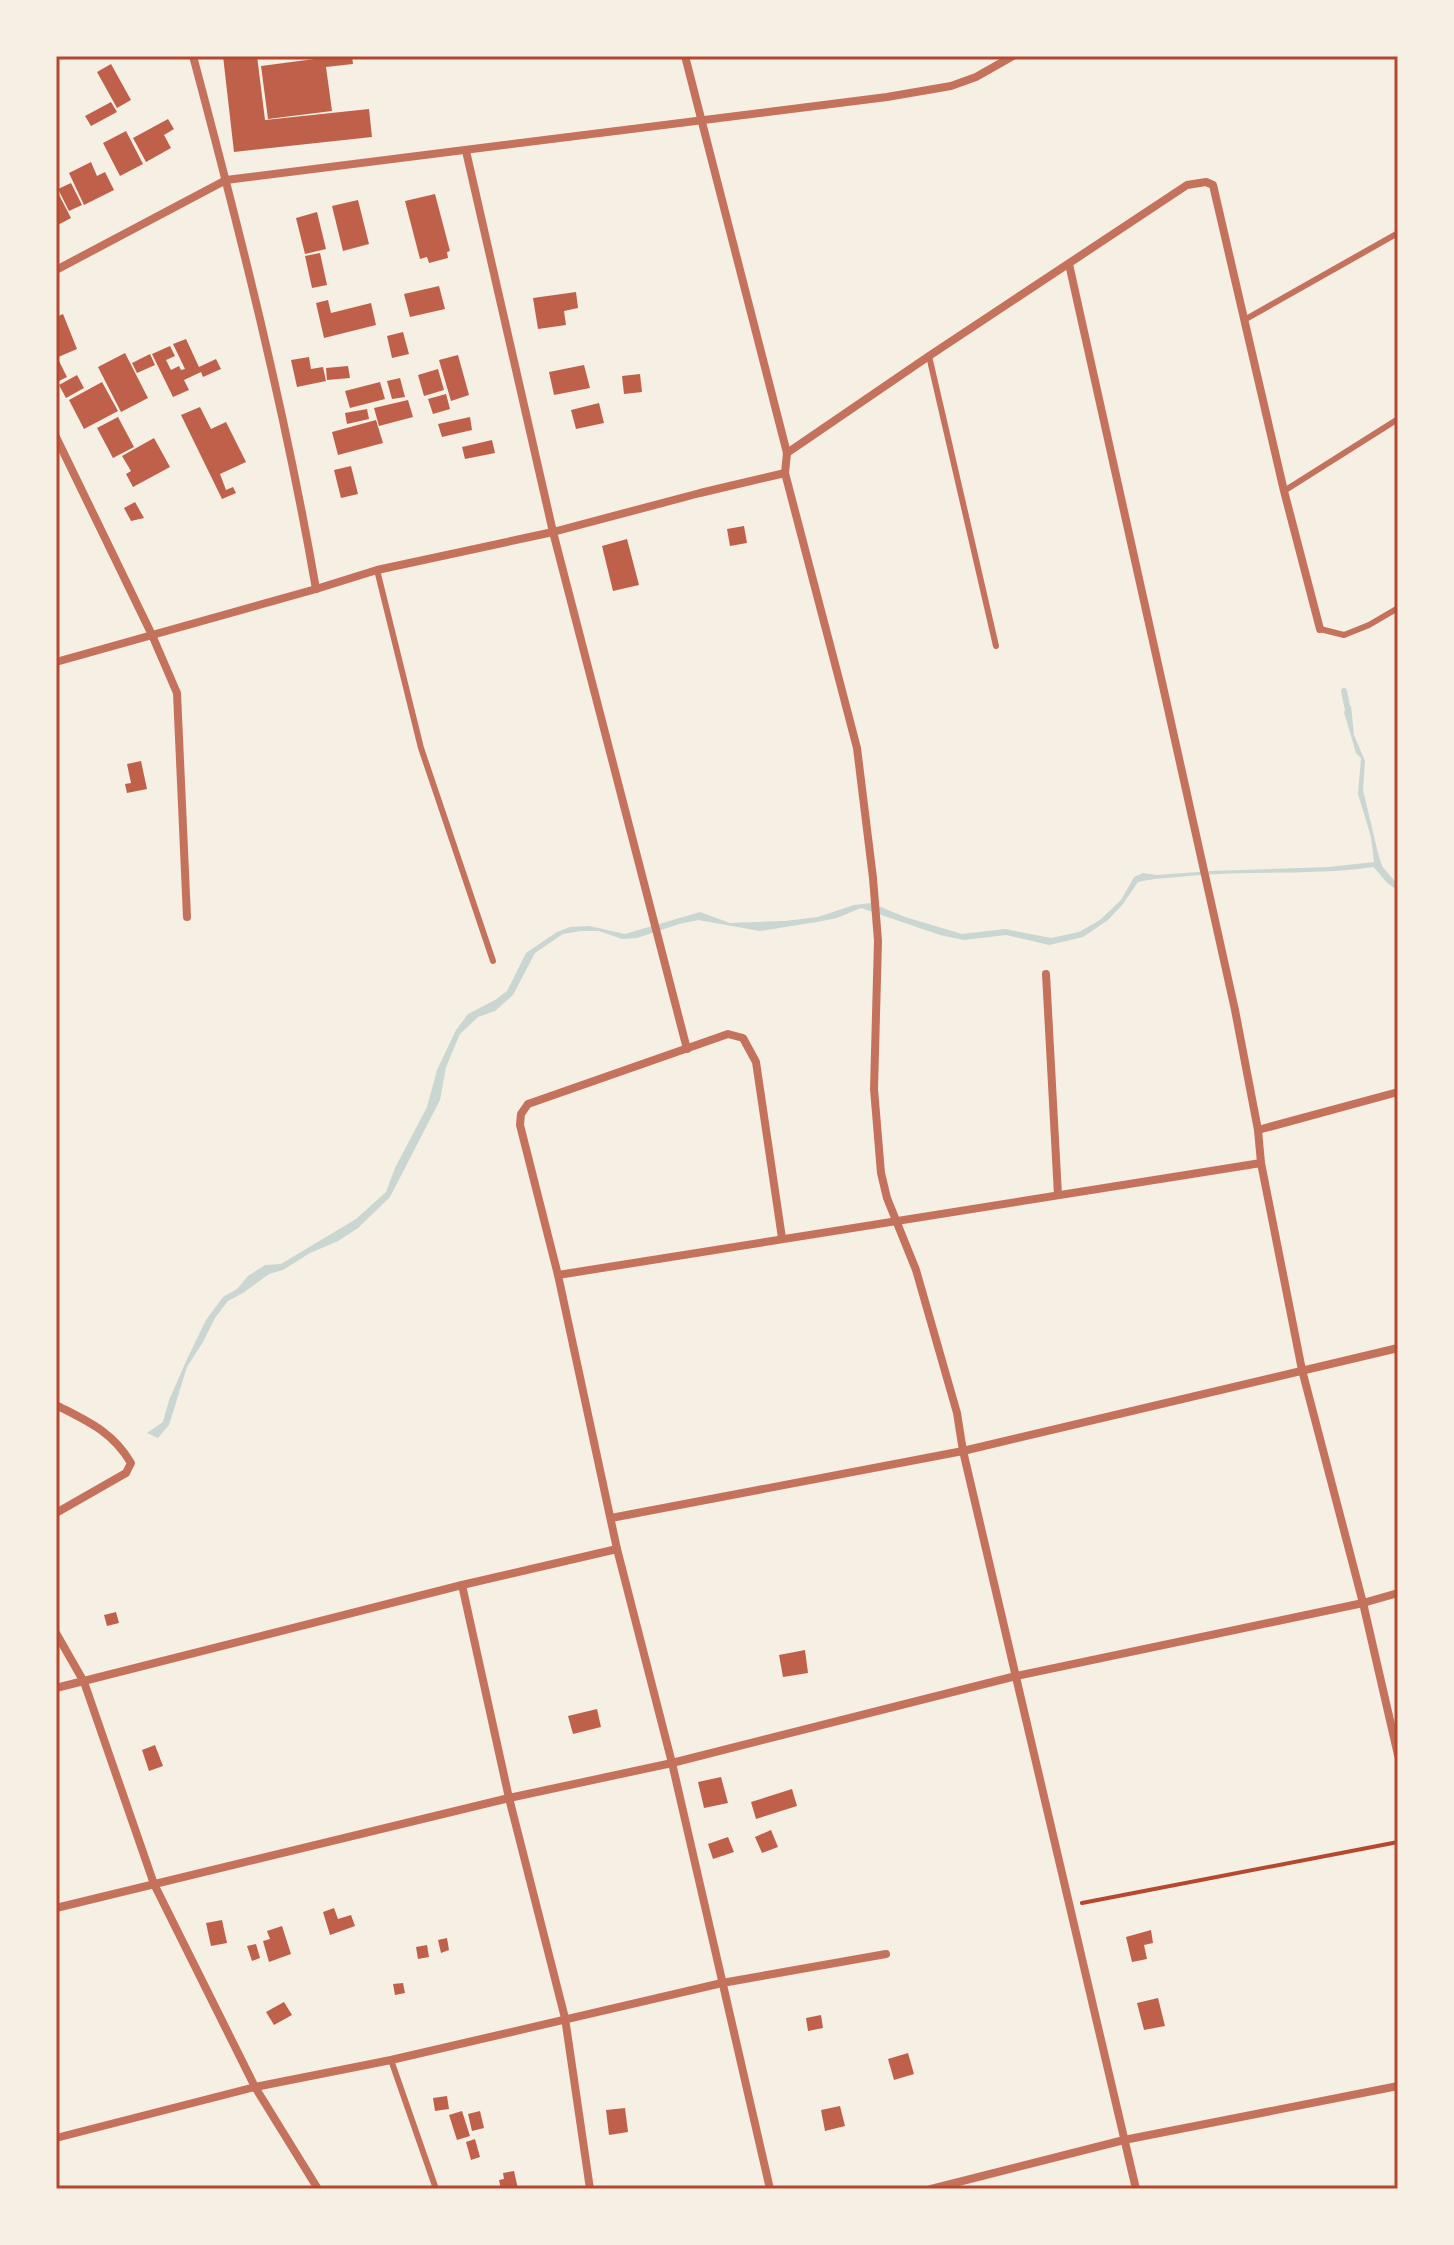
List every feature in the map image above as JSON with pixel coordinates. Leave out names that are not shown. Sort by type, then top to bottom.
[{"type":"street","points":[[193,56],[226,180],[299,488],[316,589]]},
{"type":"street","points":[[685,56],[787,453],[785,473],[857,748],[878,941],[874,1089],[887,1198],[916,1270],[957,1413],[963,1451],[1136,2189]]},
{"type":"street","points":[[56,270],[226,180],[887,97],[951,86],[976,77],[1013,56]]},
{"type":"street","points":[[466,151],[553,532],[687,1049]]},
{"type":"street","points":[[787,453],[1187,185],[1206,182],[1213,185],[1284,491],[1320,629]]},
{"type":"street","points":[[1069,264],[1235,1010],[1258,1130],[1261,1163],[1302,1370],[1363,1603],[1398,1755]]},
{"type":"street","points":[[56,437],[177,693],[187,917]]},
{"type":"street","points":[[56,662],[377,570],[553,532],[785,473]]},
{"type":"street","points":[[1046,974],[1058,1195]]},
{"type":"street","points":[[770,2189],[672,1763],[617,1549],[558,1275],[520,1125],[521,1114],[528,1104],[728,1034],[743,1038],[756,1062],[782,1238]]},
{"type":"street","points":[[1258,1130],[1398,1092]]},
{"type":"street","points":[[558,1275],[1261,1163]]},
{"type":"street","points":[[611,1518],[963,1451],[1398,1348]]},
{"type":"street","points":[[56,1405],[105,1431],[122,1447],[131,1463],[126,1473],[105,1487],[56,1513]]},
{"type":"street","points":[[56,1688],[617,1549]]},
{"type":"street","points":[[462,1585],[509,1798],[565,2018],[590,2189]]},
{"type":"street","points":[[56,1908],[509,1798],[672,1763],[1016,1676],[1398,1593]]},
{"type":"street","points":[[56,1633],[84,1682],[154,1884],[255,2087],[318,2189]]},
{"type":"street","points":[[56,2138],[255,2087],[391,2060],[722,1983],[886,1954]]},
{"type":"street","points":[[931,2189],[1124,2140],[1398,2086]]},
{"type":"lane","points":[[1246,319],[1398,233]]},
{"type":"lane","points":[[929,356],[996,646]]},
{"type":"lane","points":[[1284,491],[1398,419]]},
{"type":"lane","points":[[377,570],[421,748],[493,961]]},
{"type":"lane","points":[[1320,629],[1344,635],[1398,608]]},
{"type":"lane","points":[[391,2060],[436,2189]]},
{"type":"path","points":[[1069,1906],[1398,1842]]},
{"type":"shaded area","points":[[1351,706],[1354,735],[1365,761],[1363,790],[1378,853],[1382,866],[1398,885],[1397,889],[1373,867],[1210,874],[1150,880],[1138,882],[1108,920],[1083,937],[1049,945],[1006,935],[964,940],[861,908],[837,918],[760,931],[698,920],[637,938],[622,939],[599,931],[563,934],[535,953],[513,995],[495,1011],[478,1017],[460,1034],[446,1067],[440,1100],[390,1197],[358,1228],[338,1241],[310,1253],[283,1270],[269,1274],[228,1301],[187,1367],[169,1425],[158,1438],[147,1433],[163,1422],[188,1357],[206,1320],[223,1297],[265,1265],[281,1264],[356,1219],[386,1192],[427,1107],[437,1070],[456,1030],[468,1014],[507,991],[526,953],[557,932],[570,927],[589,926],[625,934],[700,912],[730,923],[785,921],[818,917],[854,905],[871,903],[962,934],[1005,929],[1051,938],[1079,932],[1100,920],[1121,900],[1134,877],[1143,873],[1157,875],[1329,867],[1374,862],[1371,837],[1358,794],[1361,758],[1356,753],[1344,712]]},
{"type":"building","points":[[223,56],[257,56],[265,120],[369,109],[372,137],[234,152]]},
{"type":"building","points":[[321,56],[352,56],[353,64],[326,67],[332,111],[268,119],[261,66]]},
{"type":"building","points":[[111,64],[131,100],[117,108],[97,72]]},
{"type":"building","points":[[111,102],[117,112],[91,126],[85,116]]},
{"type":"building","points":[[168,119],[174,129],[164,135],[171,148],[146,162],[133,138]]},
{"type":"building","points":[[126,131],[143,164],[120,176],[103,143]]},
{"type":"building","points":[[91,162],[97,176],[105,172],[114,190],[84,205],[69,173]]},
{"type":"building","points":[[71,183],[82,205],[69,211],[58,189]]},
{"type":"building","points":[[56,189],[71,218],[56,226]]},
{"type":"building","points":[[435,194],[450,251],[447,252],[448,258],[429,263],[427,257],[420,259],[405,201]]},
{"type":"building","points":[[358,200],[369,244],[343,251],[332,206]]},
{"type":"building","points":[[317,212],[326,249],[305,254],[296,218]]},
{"type":"building","points":[[320,253],[327,285],[312,288],[305,256]]},
{"type":"building","points":[[439,286],[445,309],[410,317],[404,294]]},
{"type":"building","points":[[576,292],[578,308],[564,311],[566,325],[538,329],[533,298]]},
{"type":"building","points":[[328,300],[331,313],[371,303],[376,325],[324,338],[316,303]]},
{"type":"building","points":[[63,314],[77,349],[56,358],[56,317]]},
{"type":"building","points":[[403,332],[409,354],[392,358],[387,336]]},
{"type":"building","points":[[186,339],[199,367],[216,359],[221,369],[203,377],[201,372],[184,380],[189,390],[173,397],[152,354],[170,346],[175,356],[166,360],[171,370],[179,366],[181,370],[185,369],[173,344]]},
{"type":"building","points":[[125,353],[148,398],[121,412],[98,367]]},
{"type":"building","points":[[150,354],[155,365],[137,373],[132,363]]},
{"type":"building","points":[[458,355],[469,395],[451,401],[439,360]]},
{"type":"building","points":[[309,357],[311,369],[323,367],[326,381],[297,387],[291,360]]},
{"type":"building","points":[[59,361],[67,377],[57,382],[56,363]]},
{"type":"building","points":[[584,365],[590,388],[554,395],[549,372]]},
{"type":"building","points":[[348,366],[350,378],[327,380],[326,368]]},
{"type":"building","points":[[438,369],[444,390],[424,396],[418,375]]},
{"type":"building","points":[[640,374],[642,392],[624,394],[622,376]]},
{"type":"building","points":[[77,375],[84,388],[66,398],[59,385]]},
{"type":"building","points":[[400,378],[405,397],[392,399],[387,381]]},
{"type":"building","points":[[102,382],[118,411],[84,429],[69,400]]},
{"type":"building","points":[[380,382],[385,399],[350,408],[345,391]]},
{"type":"building","points":[[446,394],[450,409],[433,414],[428,399]]},
{"type":"building","points":[[408,400],[413,417],[379,426],[374,408]]},
{"type":"building","points":[[599,403],[604,423],[576,429],[571,410]]},
{"type":"building","points":[[200,407],[211,429],[226,422],[246,462],[220,474],[226,490],[233,487],[236,493],[222,499],[181,415]]},
{"type":"building","points":[[367,409],[369,419],[347,424],[345,413]]},
{"type":"building","points":[[118,417],[134,447],[113,458],[97,428]]},
{"type":"building","points":[[470,417],[472,430],[442,437],[438,424]]},
{"type":"building","points":[[376,420],[383,443],[338,455],[332,432]]},
{"type":"building","points":[[154,438],[170,467],[133,487],[126,474],[131,471],[122,456]]},
{"type":"building","points":[[492,440],[495,453],[465,459],[462,447]]},
{"type":"building","points":[[351,466],[358,494],[341,498],[334,470]]},
{"type":"building","points":[[135,502],[144,518],[131,521],[124,508]]},
{"type":"building","points":[[744,526],[747,543],[730,546],[727,529]]},
{"type":"building","points":[[627,539],[639,585],[613,591],[602,546]]},
{"type":"building","points":[[141,761],[147,789],[127,793],[125,784],[131,783],[127,764]]},
{"type":"building","points":[[116,1612],[119,1623],[107,1626],[104,1615]]},
{"type":"building","points":[[805,1650],[808,1673],[783,1677],[779,1655]]},
{"type":"building","points":[[597,1709],[601,1727],[573,1734],[568,1716]]},
{"type":"building","points":[[155,1745],[163,1766],[149,1771],[142,1750]]},
{"type":"building","points":[[721,1777],[728,1803],[704,1808],[698,1782]]},
{"type":"building","points":[[792,1789],[797,1806],[756,1819],[751,1802]]},
{"type":"building","points":[[771,1830],[778,1847],[762,1853],[755,1837]]},
{"type":"building","points":[[728,1837],[734,1852],[713,1859],[708,1844]]},
{"type":"building","points":[[334,1908],[338,1919],[351,1915],[355,1926],[330,1935],[323,1912]]},
{"type":"building","points":[[222,1920],[227,1943],[211,1946],[206,1923]]},
{"type":"building","points":[[282,1926],[291,1954],[269,1962],[263,1941],[270,1939],[267,1931]]},
{"type":"building","points":[[1151,1930],[1153,1943],[1144,1945],[1147,1959],[1132,1962],[1126,1937]]},
{"type":"building","points":[[447,1938],[449,1950],[441,1953],[438,1940]]},
{"type":"building","points":[[256,1944],[260,1958],[252,1961],[247,1946]]},
{"type":"building","points":[[427,1945],[429,1957],[418,1959],[416,1947]]},
{"type":"building","points":[[403,1983],[405,1993],[395,1995],[393,1984]]},
{"type":"building","points":[[1158,1998],[1165,2026],[1144,2030],[1137,2003]]},
{"type":"building","points":[[284,2002],[292,2015],[274,2025],[266,2012]]},
{"type":"building","points":[[821,2015],[823,2028],[808,2031],[806,2018]]},
{"type":"building","points":[[908,2053],[914,2074],[894,2080],[888,2059]]},
{"type":"building","points":[[447,2096],[449,2109],[435,2111],[433,2098]]},
{"type":"building","points":[[840,2106],[845,2126],[825,2131],[821,2110]]},
{"type":"building","points":[[625,2108],[628,2132],[609,2135],[606,2110]]},
{"type":"building","points":[[462,2111],[470,2136],[457,2140],[449,2115]]},
{"type":"building","points":[[480,2111],[484,2128],[472,2131],[468,2114]]},
{"type":"building","points":[[475,2139],[480,2157],[471,2160],[466,2142]]},
{"type":"building","points":[[514,2171],[518,2189],[501,2189],[499,2180],[504,2179],[503,2173]]},
{"type":"waterway","points":[[1344,691],[1349,715]]}]
